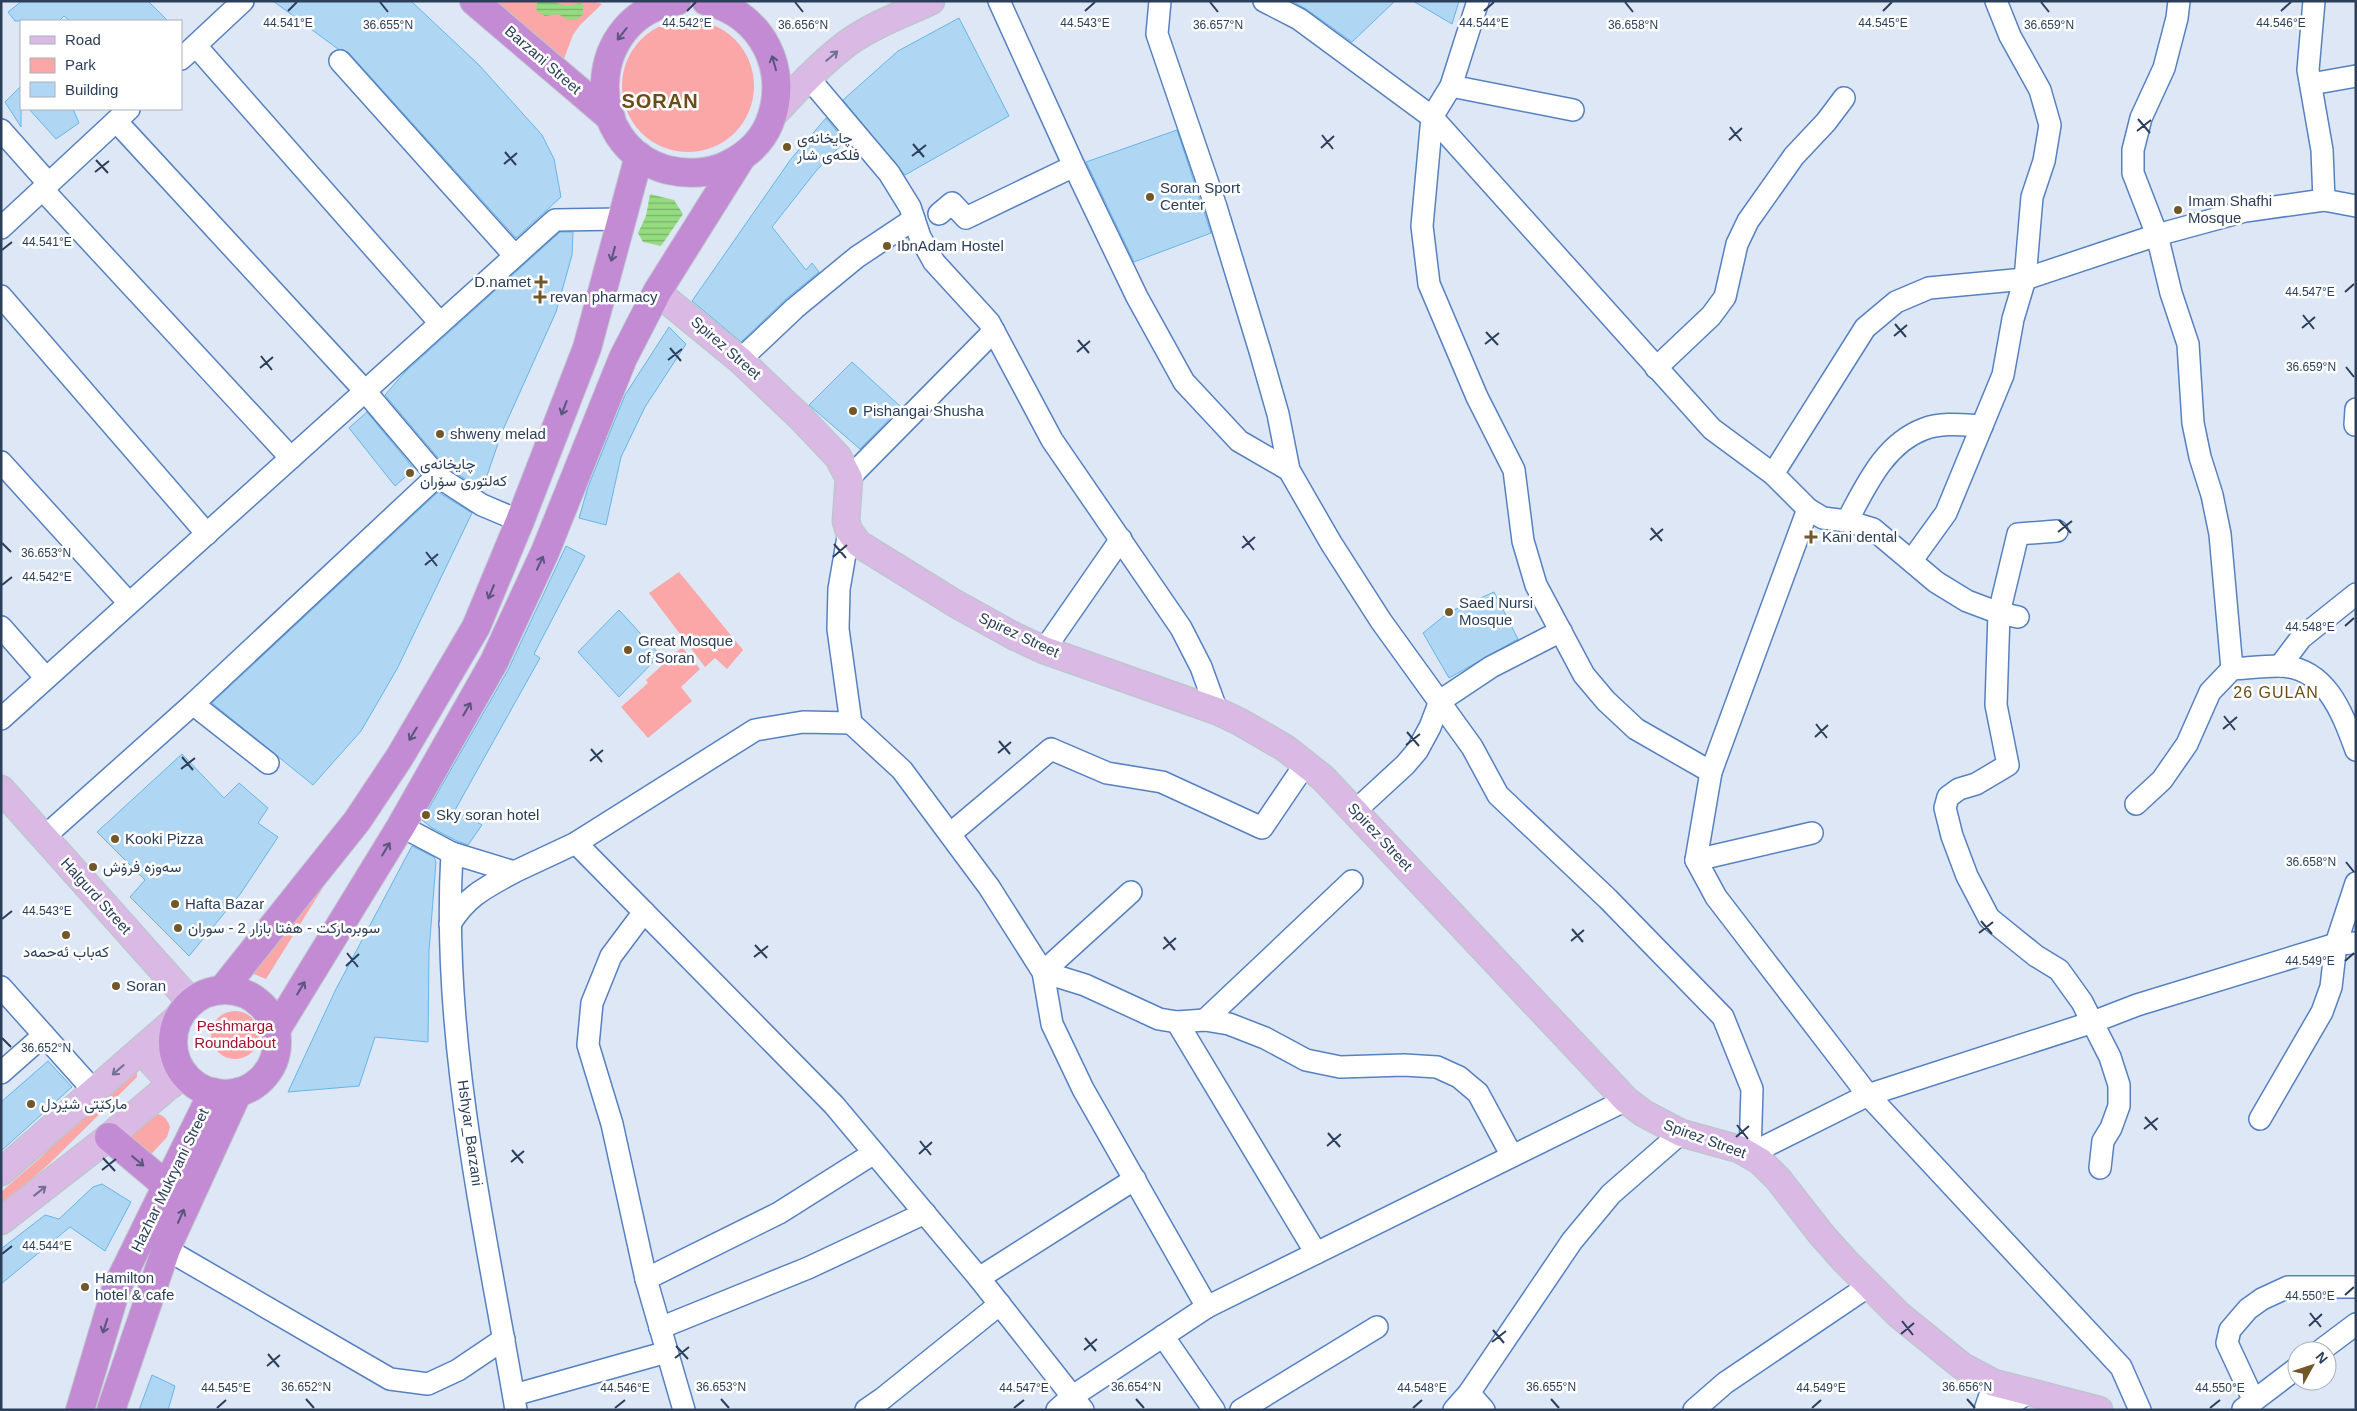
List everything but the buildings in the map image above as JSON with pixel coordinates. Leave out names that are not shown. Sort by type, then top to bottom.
[{"type":"highway","name":"Barzani Street","points":[[474,1],[611,118]]},
{"type":"highway","points":[[276,1030],[401,826],[494,662],[545,552],[623,358],[657,292],[741,158],[760,139],[773,115],[778,90],[777,77],[772,58],[764,41],[748,21],[738,14],[706,1]]},
{"type":"highway","points":[[659,3],[634,21],[620,37],[610,55],[604,82],[605,96],[611,118],[624,141],[639,156],[663,168],[690,173],[716,169],[741,158]]},
{"type":"highway","points":[[222,990],[358,821],[399,758],[476,627],[520,522],[587,348],[639,156]]},
{"type":"highway","points":[[222,990],[244,993],[256,1000],[267,1010],[276,1030],[276,1054],[270,1069],[253,1086],[226,1092],[178,1079],[174,1044],[175,1029],[186,1009],[205,993],[222,990]]},
{"type":"highway","name":"Hazhar Mukryani Street","points":[[80,1410],[116,1289],[167,1186],[226,1092]]},
{"type":"highway","name":"Hazhar Mukryani Street","points":[[111,1410],[166,1250],[226,1092]]},
{"type":"highway","points":[[109,1137],[167,1186]]},
{"type":"main road","points":[[773,115],[808,76],[847,44],[896,17],[931,1]]},
{"type":"main road","name":"Spirez Street","points":[[657,292],[740,360],[801,418],[838,457],[849,478]]},
{"type":"main road","points":[[849,478],[845,511],[849,531]]},
{"type":"main road","name":"Spirez Street","points":[[849,531],[859,544],[985,621],[1044,650],[1217,711],[1263,734],[1306,764],[1355,811],[1626,1100],[1643,1113],[1681,1134],[1728,1146],[1750,1154],[1770,1169],[1821,1234],[1870,1285],[1930,1341],[1962,1366],[1994,1383],[2066,1406],[2099,1410]]},
{"type":"main road","name":"Halgurd Street","points":[[1,789],[44,837],[186,1009]]},
{"type":"main road","points":[[1,1172],[186,1009]]},
{"type":"main road","points":[[1,1222],[109,1137],[178,1079],[141,1050]]},
{"type":"street","points":[[243,1],[188,52],[440,323]]},
{"type":"street","points":[[999,1],[1074,166],[1137,297],[1184,382],[1239,442],[1288,470]]},
{"type":"street","points":[[1160,1],[1157,34],[1216,207],[1260,351],[1278,414],[1288,470],[1331,543],[1381,621],[1472,747],[1498,795],[1608,899],[1723,1017],[1752,1088],[1750,1154],[1868,1095],[2093,1022],[2137,1005],[2346,944]]},
{"type":"street","points":[[1264,1],[1299,19],[1432,117],[1712,430],[1773,474],[1808,509],[1823,518],[1847,521],[1873,529],[1936,582],[1968,601],[2008,615]]},
{"type":"street","points":[[1478,1],[1451,86],[1432,117],[1422,226],[1429,284],[1477,397],[1514,470],[1523,541],[1536,585],[1584,675],[1606,701],[1636,729],[1711,772]]},
{"type":"street","points":[[1912,560],[1946,513],[2003,375],[2013,319],[2025,279],[2032,196],[2044,160],[2050,124],[2040,90],[2010,36],[1996,1]]},
{"type":"street","points":[[2314,1],[2308,70],[2322,150],[2324,200]]},
{"type":"street","points":[[2175,7],[2164,68],[2141,118],[2133,150],[2133,172],[2157,235],[2171,293],[2188,344],[2193,423],[2220,534],[2232,669]]},
{"type":"street","points":[[340,61],[514,256]]},
{"type":"street","points":[[808,76],[889,173],[910,207],[920,237],[934,262],[989,322],[1052,440],[1181,628],[1200,667],[1217,711]]},
{"type":"street","points":[[2311,84],[2356,76]]},
{"type":"street","points":[[1451,86],[1574,110]]},
{"type":"street","points":[[1656,368],[1711,316],[1725,297],[1737,244],[1748,221],[1794,156],[1826,122],[1844,98]]},
{"type":"street","points":[[1,228],[122,115],[365,391],[437,476],[482,505],[520,522]]},
{"type":"street","points":[[1,130],[46,187],[291,458]]},
{"type":"street","points":[[939,214],[952,203],[966,218],[1074,166]]},
{"type":"street","points":[[1773,474],[1865,328],[1896,302],[1929,288],[2025,279],[2157,235],[2245,211],[2324,200],[2356,206]]},
{"type":"street","points":[[1,719],[555,220],[622,219]]},
{"type":"street","points":[[740,360],[795,308],[857,257],[914,219]]},
{"type":"street","points":[[1,296],[207,534]]},
{"type":"street","points":[[849,478],[994,331]]},
{"type":"street","points":[[2355,425],[2356,409]]},
{"type":"street","points":[[1847,521],[1874,470],[1906,438],[1926,428],[1950,425],[1982,426]]},
{"type":"street","points":[[1,462],[129,603]]},
{"type":"street","points":[[44,837],[193,704],[437,476]]},
{"type":"street","points":[[1808,509],[1711,772],[1696,860],[1716,897],[1868,1095],[2121,1367],[2140,1410]]},
{"type":"street","points":[[849,531],[839,589],[838,629],[851,723],[902,770],[989,887],[1043,972],[1052,1024],[1084,1089],[1208,1307]]},
{"type":"street","points":[[2057,531],[2018,534],[1996,705],[2008,765],[1983,781],[1959,789],[1948,797],[1945,808],[1952,836],[1967,876],[1989,918],[2036,956],[2059,970],[2093,1022],[2110,1057],[2119,1085],[2119,1106],[2104,1141],[2100,1168]]},
{"type":"street","points":[[1044,650],[1121,539]]},
{"type":"street","points":[[2280,666],[2301,638],[2356,594]]},
{"type":"street","points":[[1,627],[46,678]]},
{"type":"street","points":[[1355,811],[1405,765],[1416,751],[1430,727],[1440,701],[1492,667],[1560,632]]},
{"type":"street","points":[[2136,804],[2162,780],[2187,744],[2210,692],[2232,669],[2280,666],[2304,671],[2330,692],[2343,714],[2356,750]]},
{"type":"street","points":[[193,704],[268,763]]},
{"type":"street","points":[[450,924],[461,906],[484,888],[576,843],[755,730],[803,722],[851,723]]},
{"type":"street","points":[[950,834],[1051,749],[1107,773],[1162,782],[1262,828],[1306,764]]},
{"type":"street","points":[[401,826],[452,853],[514,872]]},
{"type":"street","points":[[1696,860],[1812,833]]},
{"type":"street","points":[[576,843],[834,1105],[979,1278],[1078,1403]]},
{"type":"street","name":"Hshyar_Barzani","points":[[452,853],[451,975],[465,1114],[515,1402]]},
{"type":"street","points":[[1205,1020],[1352,881]]},
{"type":"street","points":[[2260,1119],[2322,1012],[2346,944],[2356,884]]},
{"type":"street","points":[[1043,972],[1131,892]]},
{"type":"street","points":[[644,912],[611,956],[592,1003],[588,1046],[612,1124],[646,1279],[684,1410]]},
{"type":"street","points":[[1043,972],[1085,985],[1159,1019],[1177,1022],[1205,1020],[1229,1024],[1265,1038],[1306,1060],[1340,1067],[1404,1064],[1437,1067],[1459,1077],[1478,1093],[1512,1156]]},
{"type":"street","points":[[1,987],[94,1091]]},
{"type":"street","points":[[1177,1022],[1316,1253]]},
{"type":"street","points":[[1,1073],[44,1034]]},
{"type":"street","points":[[1057,1410],[1078,1403],[1164,1336],[1208,1307],[1626,1100]]},
{"type":"street","points":[[1454,1410],[1468,1393],[1572,1241],[1611,1194],[1681,1134]]},
{"type":"street","points":[[646,1279],[778,1213],[874,1153]]},
{"type":"street","points":[[979,1278],[1135,1179]]},
{"type":"street","points":[[660,1328],[808,1268],[924,1213]]},
{"type":"street","points":[[166,1250],[390,1378],[428,1384],[458,1370],[504,1339]]},
{"type":"street","points":[[1694,1410],[1725,1383],[1870,1285]]},
{"type":"street","points":[[2287,1376],[2248,1405],[2227,1342],[2230,1330],[2248,1309],[2262,1299],[2288,1287],[2356,1287]]},
{"type":"street","points":[[866,1410],[1000,1304]]},
{"type":"street","points":[[2333,1341],[2356,1324]]},
{"type":"street","points":[[1241,1410],[1377,1327]]},
{"type":"street","points":[[1164,1336],[1214,1410]]},
{"type":"street","points":[[515,1402],[667,1352]]},
{"type":"street","points":[[1985,1410],[1994,1383]]},
{"type":"street","points":[[1468,1393],[1484,1410]]},
{"type":"street","points":[[2002,1410],[2028,1393]]},
{"type":"green space","points":[[495,1],[592,1],[602,4],[580,25],[573,35],[562,64]]},
{"type":"green space","points":[[688,20],[701,21],[713,25],[735,39],[749,61],[753,73],[753,99],[749,111],[735,133],[713,147],[701,151],[688,152],[675,151],[663,147],[641,133],[627,111],[623,99],[622,86],[623,73],[627,61],[641,39],[663,25],[675,21]]},
{"type":"green space","points":[[679,572],[743,650],[727,669],[715,658],[705,667],[649,593]]},
{"type":"green space","points":[[682,647],[700,669],[681,687],[692,701],[648,738],[621,707],[648,683],[646,680]]},
{"type":"green space","points":[[342,857],[266,979],[244,970]]},
{"type":"green space","name":"Peshmarga Roundabout","points":[[230,1011],[240,1011],[252,1018],[259,1030],[259,1040],[252,1052],[240,1059],[230,1059],[222,1055],[215,1048],[211,1040],[211,1030],[215,1022],[222,1015]]},
{"type":"green space","points":[[137,1069],[137,1077],[50,1163],[1,1206],[1,1192],[40,1158],[76,1122]]},
{"type":"green space","points":[[149,1113],[162,1116],[167,1120],[170,1127],[167,1137],[146,1160],[124,1139]]},
{"type":"shaded area","points":[[538,1],[550,1],[567,6],[580,3],[583,5],[583,14],[574,20],[558,14],[545,16],[537,11]]},
{"type":"shaded area","points":[[650,194],[674,200],[683,214],[661,246],[643,242],[638,233],[646,216]]},
{"type":"place","name":"چایخانەی فلکەی شار","points":[[787,147]]},
{"type":"place","name":"Soran Sport Center","points":[[1150,197]]},
{"type":"place","name":"Imam Shafhi Mosque","points":[[2178,210]]},
{"type":"place","name":"IbnAdam Hostel","points":[[887,246]]},
{"type":"place","name":"D.namet","points":[[541,282]]},
{"type":"place","name":"revan pharmacy","points":[[540,297]]},
{"type":"place","name":"Pishangai Shusha","points":[[853,411]]},
{"type":"place","name":"shweny melad","points":[[440,434]]},
{"type":"place","name":"چایخانەی کەلتوری سۆران","points":[[410,473]]},
{"type":"place","name":"Kani dental","points":[[1811,537]]},
{"type":"place","name":"Saed Nursi Mosque","points":[[1449,612]]},
{"type":"place","name":"Great Mosque of Soran","points":[[628,650]]},
{"type":"place","name":"Sky soran hotel","points":[[426,815]]},
{"type":"place","name":"Kooki Pizza","points":[[115,839]]},
{"type":"place","name":"سەوزە فرۆش","points":[[93,867]]},
{"type":"place","name":"Hafta Bazar","points":[[175,904]]},
{"type":"place","name":"سوبرماركت - هفتا بازار 2 - سوران","points":[[178,928]]},
{"type":"place","name":"کەباب ئەحمەد","points":[[66,935]]},
{"type":"place","name":"Soran","points":[[116,986]]},
{"type":"place","name":"مارکێتی شێردل","points":[[31,1104]]},
{"type":"place","name":"Hamilton hotel & cafe","points":[[85,1287]]},
{"type":"district","name":"SORAN","points":[[660,101]]},
{"type":"district","name":"26 GULAN","points":[[2276,692]]}]
